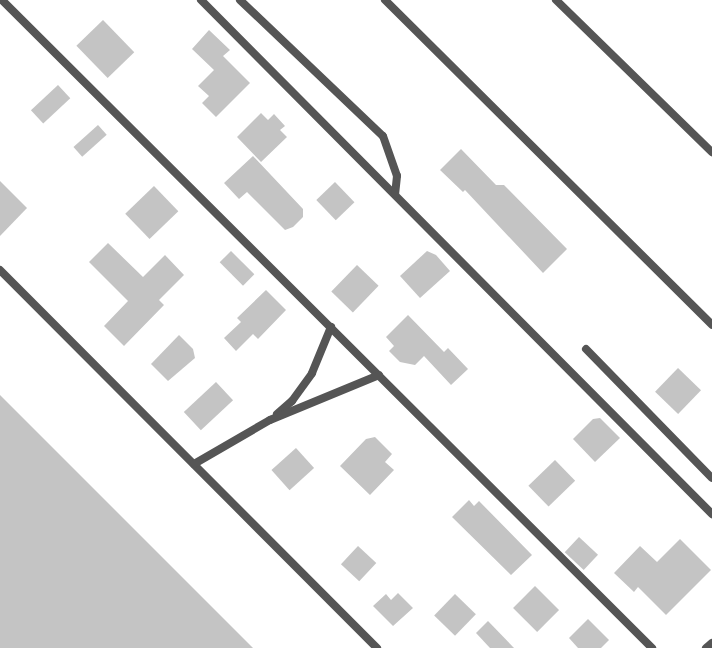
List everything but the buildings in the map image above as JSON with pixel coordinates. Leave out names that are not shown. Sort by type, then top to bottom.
[{"type":"street","points":[[2,0],[652,648]]},
{"type":"street","points":[[201,0],[396,194],[712,514]]},
{"type":"street","points":[[240,0],[382,136],[397,176],[396,194]]},
{"type":"street","points":[[385,0],[712,325]]},
{"type":"street","points":[[556,0],[712,152]]},
{"type":"street","points":[[0,270],[377,648]]},
{"type":"street","points":[[270,420],[292,401],[312,373],[331,327]]},
{"type":"street","points":[[586,349],[712,478]]},
{"type":"street","points":[[194,464],[270,420],[379,375]]},
{"type":"street","points":[[706,648],[712,643]]}]
